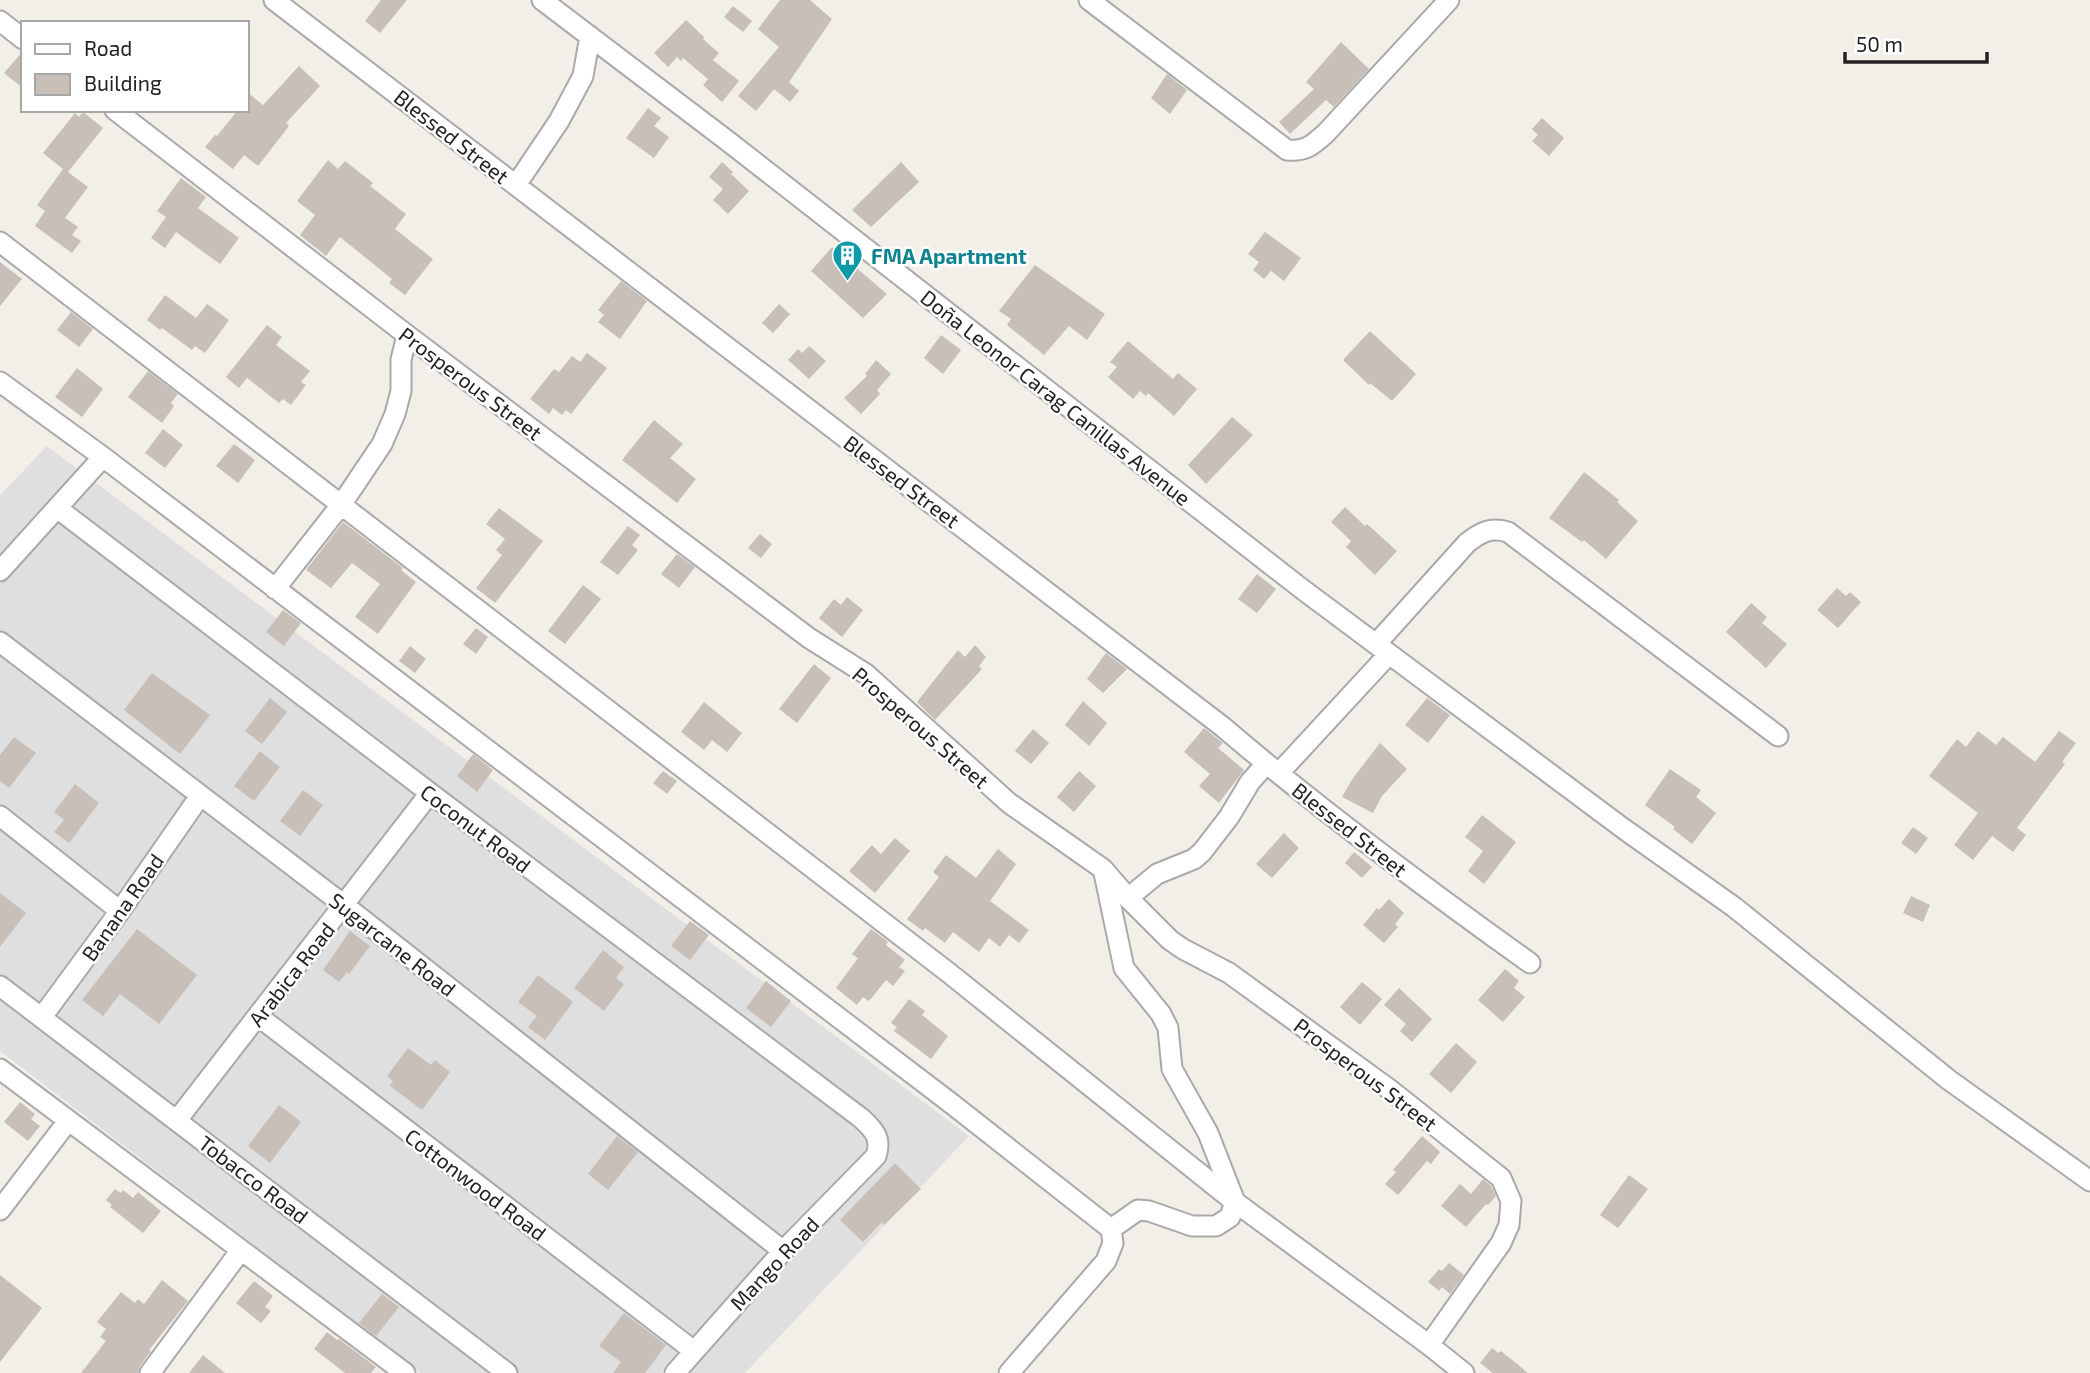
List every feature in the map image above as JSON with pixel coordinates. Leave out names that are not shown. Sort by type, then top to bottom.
[{"type":"street","name":"Blessed Street","points":[[274,0],[1212,719],[1272,769],[1436,895],[1530,963]]},
{"type":"street","name":"Doña Leonor Carag Canillas Avenue","points":[[542,0],[729,142],[1302,589],[1624,829],[1734,907],[1950,1080],[2090,1181]]},
{"type":"street","points":[[1089,0],[1287,150],[1297,151],[1311,147],[1326,133],[1449,0]]},
{"type":"street","points":[[0,22],[21,38]]},
{"type":"street","points":[[516,185],[559,121],[583,76],[590,36]]},
{"type":"street","name":"Prosperous Street","points":[[118,112],[808,638],[866,674],[1009,803],[1103,869],[1170,940],[1229,973],[1389,1089],[1501,1178],[1511,1201],[1509,1225],[1501,1243],[1429,1345]]},
{"type":"street","points":[[0,242],[949,973],[1235,1202],[1464,1373]]},
{"type":"street","points":[[275,589],[341,505],[383,444],[401,391],[401,360],[407,335]]},
{"type":"street","points":[[3,391],[103,457],[952,1104],[1111,1229],[1113,1243],[1106,1261],[1009,1373]]},
{"type":"street","points":[[0,571],[103,457]]},
{"type":"street","name":"Coconut Road","points":[[57,508],[429,793],[861,1118],[877,1137],[879,1143],[876,1156]]},
{"type":"street","points":[[1128,898],[1157,874],[1194,859],[1202,852],[1229,817],[1250,782],[1272,769],[1382,649],[1467,543],[1481,532],[1497,529],[1508,532],[1778,736]]},
{"type":"street","name":"Sugarcane Road","points":[[0,642],[344,905],[783,1251]]},
{"type":"street","name":"Arabica Road","points":[[177,1120],[429,793]]},
{"type":"street","name":"Banana Road","points":[[42,1017],[200,796]]},
{"type":"street","points":[[0,816],[120,911]]},
{"type":"street","points":[[1103,869],[1124,968],[1161,1014],[1168,1028],[1172,1069],[1208,1133],[1235,1202],[1230,1217],[1216,1226],[1192,1226],[1159,1214],[1138,1210],[1111,1229]]},
{"type":"street","name":"Tobacco Road","points":[[0,986],[508,1373]]},
{"type":"street","name":"Cottonwood Road","points":[[258,1016],[694,1351]]},
{"type":"street","points":[[0,1069],[405,1373]]},
{"type":"street","points":[[0,1210],[68,1121]]},
{"type":"street","name":"Mango Road","points":[[675,1373],[783,1251],[876,1156]]},
{"type":"street","points":[[150,1373],[241,1250]]},
{"type":"shaded area","points":[[47,446],[969,1136],[745,1373],[421,1373],[0,1051],[0,495]]},
{"type":"building","points":[[381,0],[407,0],[380,33],[365,21]]},
{"type":"building","points":[[780,0],[810,0],[832,19],[789,82],[799,91],[790,102],[774,89],[756,111],[738,96],[779,47],[758,29]]},
{"type":"building","points":[[733,6],[752,21],[743,32],[724,17]]},
{"type":"building","points":[[686,20],[719,53],[713,60],[739,81],[722,102],[703,85],[708,79],[683,58],[681,61],[677,57],[668,67],[654,53]]},
{"type":"building","points":[[1341,42],[1369,69],[1334,107],[1326,100],[1290,134],[1279,122],[1314,89],[1306,82]]},
{"type":"building","points":[[21,53],[21,86],[4,73]]},
{"type":"building","points":[[299,66],[320,86],[286,123],[289,126],[258,166],[244,155],[233,169],[205,147],[236,112],[248,112],[248,93],[263,105]]},
{"type":"building","points":[[1167,74],[1187,90],[1170,114],[1151,98]]},
{"type":"building","points":[[648,108],[661,118],[654,126],[669,137],[654,158],[626,138]]},
{"type":"building","points":[[83,112],[103,128],[68,172],[88,187],[65,218],[78,227],[72,235],[81,241],[72,253],[35,226],[45,211],[37,205],[63,169],[43,153],[75,113],[79,117]]},
{"type":"building","points":[[1542,118],[1564,138],[1549,156],[1532,141],[1538,135],[1532,129]]},
{"type":"building","points":[[328,160],[338,169],[345,161],[373,183],[370,186],[406,214],[395,229],[433,259],[405,295],[389,283],[392,279],[340,237],[326,256],[300,235],[315,215],[297,201]]},
{"type":"building","points":[[722,162],[749,191],[728,214],[713,200],[723,189],[709,177]]},
{"type":"building","points":[[901,162],[919,182],[871,227],[852,210]]},
{"type":"building","points":[[181,178],[206,197],[198,208],[239,238],[220,264],[176,232],[165,248],[151,238],[166,217],[157,211]]},
{"type":"building","points":[[1265,232],[1301,258],[1284,281],[1271,271],[1264,279],[1253,270],[1259,262],[1248,254]]},
{"type":"building","name":"FMA Apartment","points":[[832,247],[887,294],[863,318],[811,271]]},
{"type":"building","points":[[0,262],[22,279],[0,306]]},
{"type":"building","points":[[1035,265],[1105,314],[1087,340],[1069,326],[1044,355],[1007,325],[1011,319],[999,311]]},
{"type":"building","points":[[621,281],[647,301],[620,339],[598,322],[604,315],[598,310]]},
{"type":"building","points":[[165,295],[196,318],[207,304],[229,320],[205,353],[195,346],[192,350],[147,320]]},
{"type":"building","points":[[779,304],[790,314],[773,333],[762,323]]},
{"type":"building","points":[[71,312],[93,329],[79,347],[57,330]]},
{"type":"building","points":[[267,325],[282,337],[276,345],[310,371],[301,382],[306,385],[291,405],[283,399],[279,403],[247,378],[239,388],[226,377]]},
{"type":"building","points":[[1370,331],[1416,374],[1392,401],[1370,383],[1369,385],[1343,360]]},
{"type":"building","points":[[941,335],[961,350],[943,374],[924,358]]},
{"type":"building","points":[[1128,341],[1173,379],[1178,373],[1197,389],[1174,416],[1148,393],[1146,396],[1140,391],[1133,399],[1108,377],[1117,367],[1110,362]]},
{"type":"building","points":[[809,346],[826,361],[809,379],[788,360],[798,349],[802,353]]},
{"type":"building","points":[[587,353],[607,368],[571,414],[566,410],[562,415],[553,408],[549,414],[530,399],[554,369],[559,372],[572,356],[580,362]]},
{"type":"building","points":[[876,360],[891,374],[877,390],[880,394],[861,414],[844,398],[867,376],[865,374]]},
{"type":"building","points":[[77,368],[103,389],[82,417],[55,397]]},
{"type":"building","points":[[148,371],[178,394],[171,403],[174,406],[162,423],[128,397]]},
{"type":"building","points":[[1232,417],[1253,435],[1206,484],[1188,465]]},
{"type":"building","points":[[654,420],[683,444],[670,458],[696,479],[677,503],[622,460]]},
{"type":"building","points":[[163,429],[183,445],[165,468],[145,453]]},
{"type":"building","points":[[234,444],[255,460],[238,483],[216,466]]},
{"type":"building","points":[[1584,472],[1619,500],[1617,502],[1638,521],[1606,559],[1584,540],[1582,542],[1549,518]]},
{"type":"building","points":[[1345,507],[1397,551],[1375,575],[1346,547],[1351,541],[1331,522]]},
{"type":"building","points":[[499,508],[543,541],[495,603],[476,588],[502,555],[496,550],[505,539],[486,524]]},
{"type":"building","points":[[343,522],[403,568],[401,570],[416,582],[378,634],[355,617],[380,584],[352,563],[331,588],[306,570]]},
{"type":"building","points":[[628,526],[640,535],[632,545],[638,550],[618,575],[600,562]]},
{"type":"building","points":[[760,534],[772,544],[761,558],[748,548]]},
{"type":"building","points":[[677,554],[695,567],[679,588],[661,574]]},
{"type":"building","points":[[1257,574],[1276,589],[1257,613],[1238,599]]},
{"type":"building","points":[[583,585],[601,599],[565,644],[548,631]]},
{"type":"building","points":[[1837,588],[1846,596],[1850,592],[1861,602],[1838,628],[1817,610]]},
{"type":"building","points":[[847,597],[863,610],[842,637],[819,618],[834,599],[841,605]]},
{"type":"building","points":[[1751,603],[1767,617],[1762,623],[1787,644],[1766,668],[1726,632]]},
{"type":"building","points":[[283,610],[301,623],[284,646],[266,632]]},
{"type":"building","points":[[476,628],[488,637],[476,654],[463,644]]},
{"type":"building","points":[[975,645],[986,657],[979,666],[982,669],[935,720],[917,702],[958,650],[965,657]]},
{"type":"building","points":[[410,646],[426,659],[415,673],[399,661]]},
{"type":"building","points":[[1106,653],[1127,669],[1103,693],[1087,679]]},
{"type":"building","points":[[814,664],[831,678],[797,723],[779,709]]},
{"type":"building","points":[[152,673],[210,715],[180,754],[124,710]]},
{"type":"building","points":[[270,698],[287,712],[262,744],[245,731]]},
{"type":"building","points":[[1427,698],[1450,715],[1428,743],[1405,725]]},
{"type":"building","points":[[1083,701],[1107,723],[1089,746],[1065,725]]},
{"type":"building","points":[[704,702],[742,733],[727,752],[712,740],[704,750],[681,732]]},
{"type":"building","points":[[1204,728],[1223,743],[1218,748],[1244,770],[1219,803],[1199,786],[1210,774],[1184,752]]},
{"type":"building","points":[[1033,729],[1049,743],[1031,764],[1015,751]]},
{"type":"building","points":[[1978,731],[1996,745],[2003,737],[2035,762],[2059,731],[2076,743],[2062,762],[2065,764],[2017,828],[2026,835],[2013,852],[1992,836],[1973,860],[1954,845],[1978,813],[1929,776],[1957,739],[1966,747]]},
{"type":"building","points":[[14,737],[36,753],[9,788],[0,781],[0,755]]},
{"type":"building","points":[[1380,743],[1407,769],[1382,796],[1373,813],[1342,797]]},
{"type":"building","points":[[260,751],[280,767],[254,801],[234,786]]},
{"type":"building","points":[[473,754],[493,770],[477,792],[457,776]]},
{"type":"building","points":[[1670,769],[1701,790],[1696,797],[1716,813],[1692,844],[1673,829],[1675,827],[1645,805]]},
{"type":"building","points":[[663,771],[677,781],[667,794],[653,783]]},
{"type":"building","points":[[1079,771],[1096,786],[1074,812],[1057,797]]},
{"type":"building","points":[[75,784],[99,803],[69,843],[54,832],[64,820],[54,812]]},
{"type":"building","points":[[303,790],[323,805],[300,836],[280,821]]},
{"type":"building","points":[[1482,815],[1516,842],[1484,884],[1468,871],[1483,851],[1465,837]]},
{"type":"building","points":[[1913,827],[1928,838],[1916,854],[1901,843]]},
{"type":"building","points":[[1284,833],[1299,848],[1272,878],[1256,864]]},
{"type":"building","points":[[895,838],[910,851],[875,893],[849,871],[872,845],[881,854]]},
{"type":"building","points":[[998,849],[1016,864],[990,901],[1029,930],[1019,943],[1009,935],[1000,947],[989,938],[979,952],[953,932],[945,943],[907,919],[939,877],[933,872],[946,855],[976,878]]},
{"type":"building","points":[[1354,852],[1372,867],[1362,878],[1345,863]]},
{"type":"building","points":[[0,893],[26,913],[0,947]]},
{"type":"building","points":[[1911,896],[1930,905],[1923,922],[1903,913]]},
{"type":"building","points":[[1389,899],[1404,913],[1395,924],[1398,927],[1384,943],[1363,925],[1377,908],[1379,910]]},
{"type":"building","points":[[690,921],[709,935],[690,960],[671,946]]},
{"type":"building","points":[[137,929],[197,975],[159,1024],[120,994],[103,1016],[82,1000]]},
{"type":"building","points":[[871,929],[905,960],[899,967],[905,971],[893,986],[886,980],[869,1001],[863,997],[857,1005],[836,988],[858,958],[852,954]]},
{"type":"building","points":[[350,931],[370,946],[349,974],[347,972],[339,982],[323,970]]},
{"type":"building","points":[[603,950],[624,967],[616,978],[624,984],[604,1011],[574,988]]},
{"type":"building","points":[[1505,969],[1519,981],[1514,988],[1525,997],[1503,1022],[1478,1000]]},
{"type":"building","points":[[538,975],[573,1002],[545,1040],[528,1027],[537,1016],[518,1002]]},
{"type":"building","points":[[766,981],[791,1001],[771,1027],[746,1008]]},
{"type":"building","points":[[1362,982],[1382,999],[1360,1025],[1340,1007]]},
{"type":"building","points":[[1399,988],[1432,1019],[1412,1042],[1400,1031],[1406,1024],[1384,1005]]},
{"type":"building","points":[[909,999],[925,1011],[922,1015],[948,1036],[931,1059],[894,1031],[897,1027],[891,1023]]},
{"type":"building","points":[[1456,1043],[1477,1062],[1451,1093],[1429,1074]]},
{"type":"building","points":[[408,1048],[431,1065],[435,1060],[450,1072],[422,1110],[390,1086],[393,1081],[387,1076]]},
{"type":"building","points":[[20,1102],[35,1114],[31,1119],[40,1126],[28,1141],[4,1122]]},
{"type":"building","points":[[279,1105],[301,1122],[270,1163],[248,1146]]},
{"type":"building","points":[[617,1136],[638,1152],[608,1190],[588,1174]]},
{"type":"building","points":[[1422,1136],[1440,1152],[1431,1164],[1427,1161],[1398,1195],[1385,1184],[1396,1172],[1393,1170]]},
{"type":"building","points":[[895,1163],[921,1189],[863,1242],[840,1220]]},
{"type":"building","points":[[1629,1175],[1648,1189],[1618,1228],[1600,1215]]},
{"type":"building","points":[[1483,1179],[1491,1186],[1496,1196],[1466,1227],[1441,1206],[1460,1184],[1471,1194]]},
{"type":"building","points":[[115,1189],[121,1193],[123,1190],[133,1198],[138,1192],[161,1211],[143,1233],[110,1207],[112,1205],[106,1200]]},
{"type":"building","points":[[1449,1263],[1464,1275],[1450,1294],[1442,1287],[1439,1291],[1428,1282],[1439,1269],[1442,1271]]},
{"type":"building","points":[[0,1275],[42,1308],[0,1362]]},
{"type":"building","points":[[162,1280],[188,1301],[149,1350],[151,1351],[138,1373],[81,1373],[106,1341],[100,1337],[106,1329],[97,1322],[121,1292],[135,1303],[138,1299],[144,1304]]},
{"type":"building","points":[[254,1281],[273,1296],[265,1307],[271,1311],[261,1323],[236,1303]]},
{"type":"building","points":[[382,1294],[399,1307],[376,1336],[359,1323]]},
{"type":"building","points":[[624,1313],[666,1345],[645,1373],[613,1373],[621,1362],[599,1346]]},
{"type":"building","points":[[327,1332],[376,1367],[371,1373],[345,1373],[314,1349]]},
{"type":"building","points":[[1492,1348],[1498,1353],[1501,1351],[1528,1373],[1493,1373],[1480,1363]]},
{"type":"building","points":[[203,1355],[225,1373],[189,1373]]},
{"type":"place","name":"FMA Apartment","points":[[848,282]]}]
